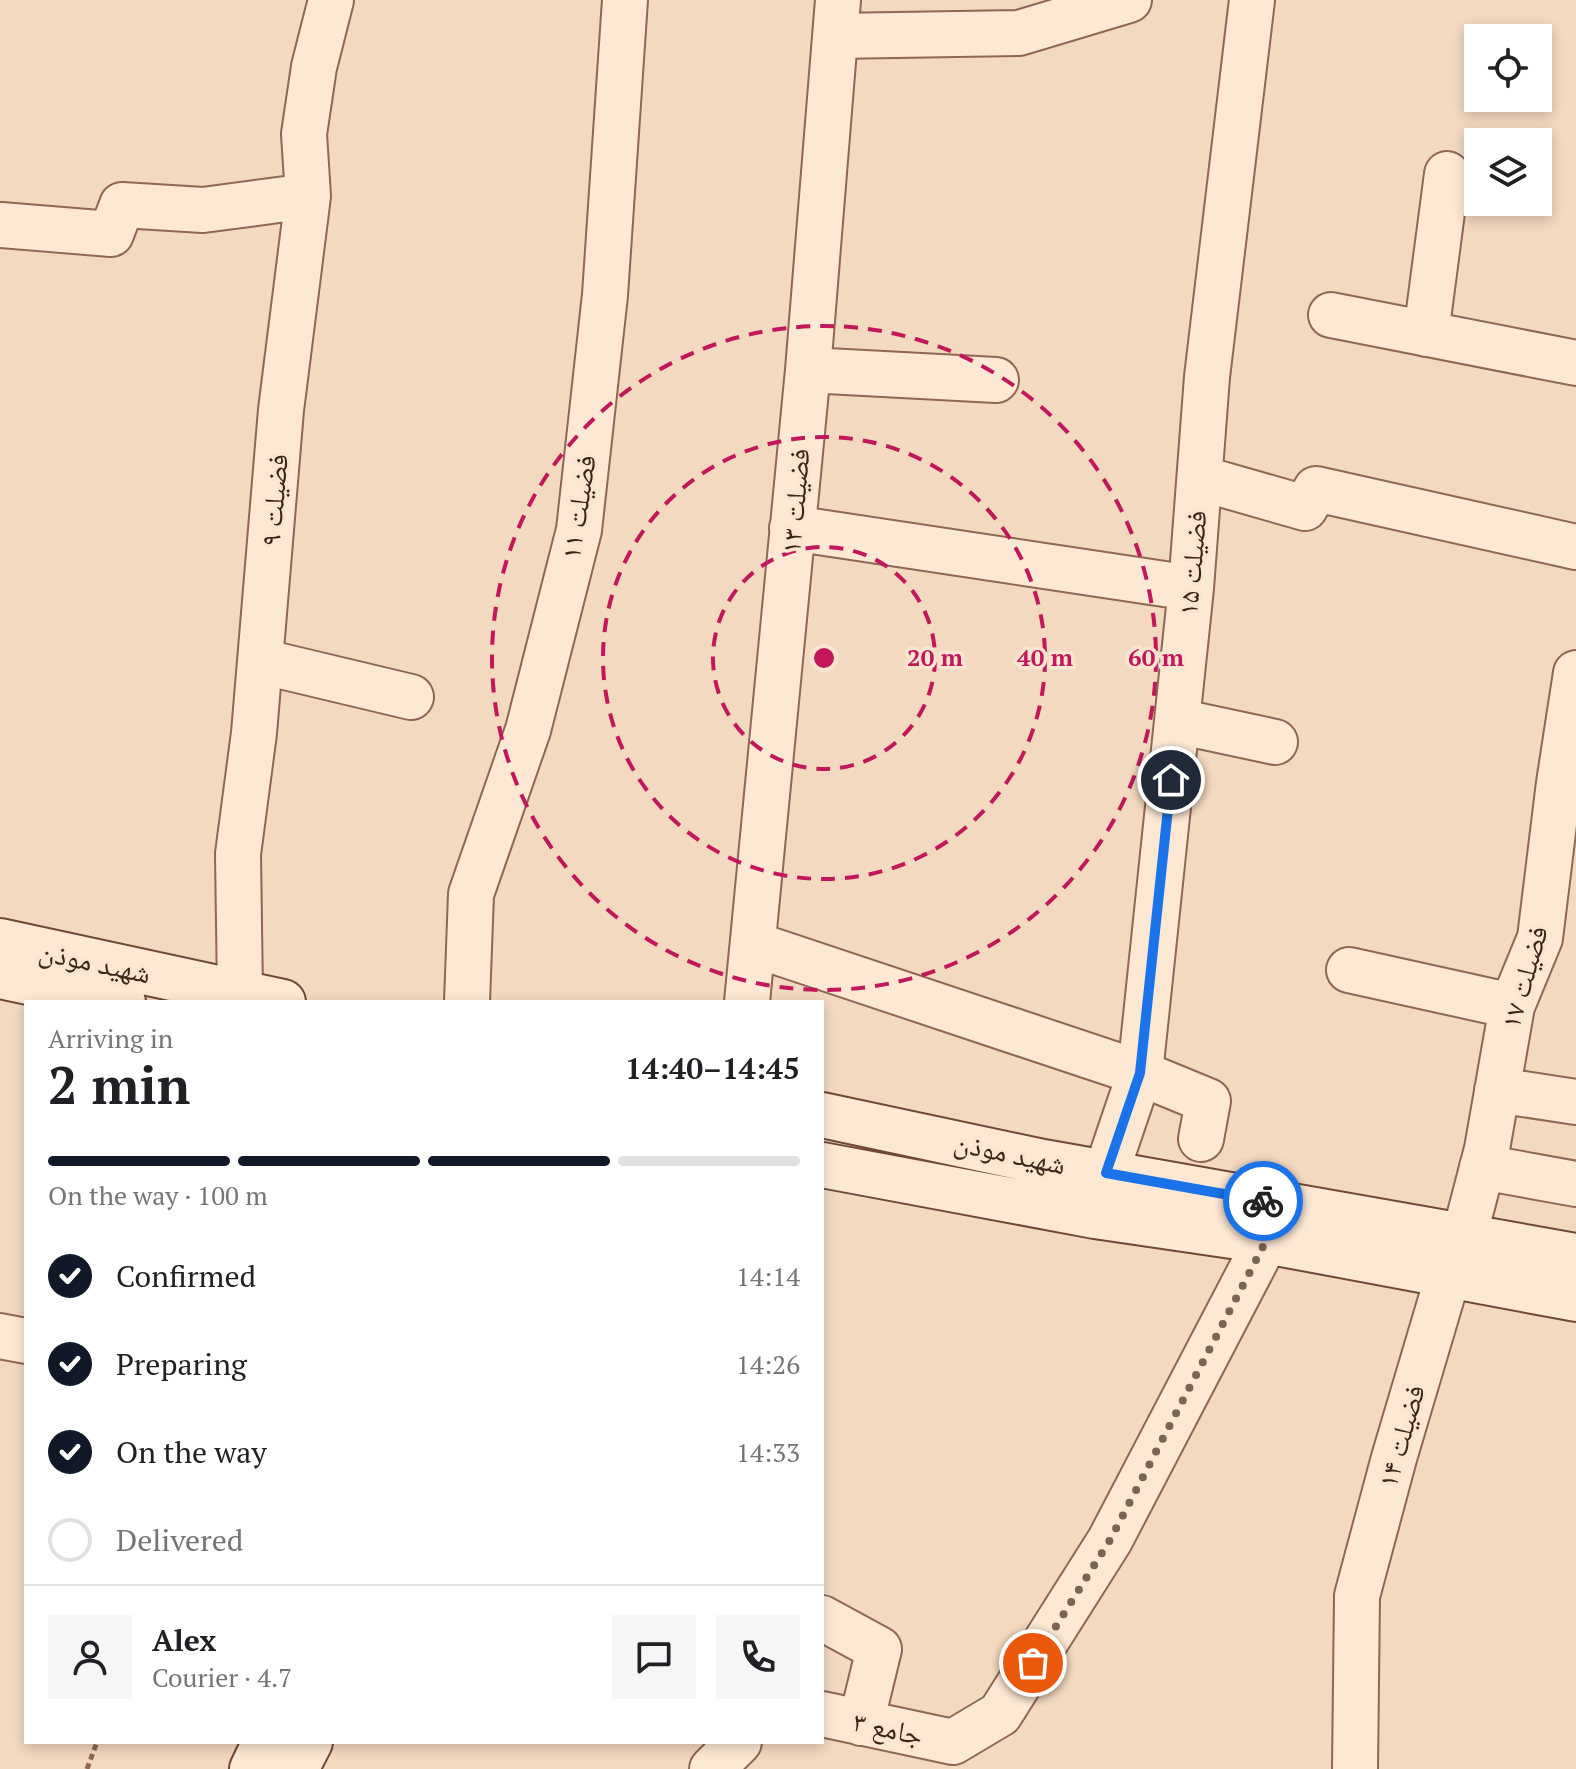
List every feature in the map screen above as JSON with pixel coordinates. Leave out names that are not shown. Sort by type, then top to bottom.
[{"type":"street","name":"فضیلت ۹","points":[[241,997],[238,854],[254,733],[281,410],[308,196],[304,134],[314,67],[331,0]]},
{"type":"street","name":"فضیلت ۱۱","points":[[467,1000],[471,894],[528,730],[579,530],[605,295],[625,0]]},
{"type":"street","points":[[836,18],[1019,33],[1129,0]]},
{"type":"street","name":"فضیلت ۱۵","points":[[1095,1216],[1106,1173],[1140,1073],[1191,588],[1207,377],[1252,0]]},
{"type":"street","name":"فضیلت ۱۳","points":[[747,1000],[808,370],[836,18]]},
{"type":"street","points":[[1426,334],[1447,174]]},
{"type":"street","points":[[1,225],[111,234],[122,205],[203,210],[308,196]]},
{"type":"street","points":[[1331,315],[1576,363]]},
{"type":"street","points":[[808,370],[996,380]]},
{"type":"street","points":[[1200,478],[1305,508],[1316,489],[1576,547]]},
{"type":"street","points":[[792,528],[1191,588]]},
{"type":"street","points":[[260,661],[411,697]]},
{"type":"street","name":"فضیلت ۱۷","points":[[1456,1257],[1482,1167],[1512,1006],[1540,938],[1576,673]]},
{"type":"street","points":[[1177,721],[1275,742]]},
{"type":"street","name":"شهید موذن","points":[[0,941],[241,997],[266,1000]]},
{"type":"street","points":[[753,944],[1140,1073],[1208,1101],[1201,1139]]},
{"type":"street","points":[[1349,970],[1512,1006]]},
{"type":"street","name":"شهید موذن","points":[[27,988],[109,1000]]},
{"type":"street","points":[[1497,1090],[1576,1102]]},
{"type":"street","name":"شهید موذن","points":[[824,1115],[1106,1173],[1273,1222],[1456,1257],[1576,1299]]},
{"type":"street","name":"شهید موذن","points":[[824,1165],[1095,1216],[1273,1222]]},
{"type":"street","points":[[1482,1167],[1576,1184]]},
{"type":"street","points":[[947,1755],[1000,1714],[1110,1540],[1273,1222]]},
{"type":"street","name":"شهید موذن","points":[[1456,1257],[1576,1256]]},
{"type":"street","name":"فضیلت ۱۴","points":[[1355,1769],[1357,1596],[1394,1458],[1456,1257]]},
{"type":"street","points":[[0,1336],[24,1341]]},
{"type":"street","points":[[824,1619],[879,1649],[841,1719]]},
{"type":"street","name":"جامع ۳","points":[[841,1719],[947,1755]]},
{"type":"street","points":[[296,1769],[309,1744]]},
{"type":"street","points":[[712,1769],[737,1744]]},
{"type":"path","points":[[87,1769],[96,1744]]},
{"type":"way so far","points":[[1033,1663],[1110,1540],[1266,1241],[1280,1204],[1263,1201]]},
{"type":"route","points":[[1171,780],[1140,1073],[1106,1173],[1263,1201]]}]
